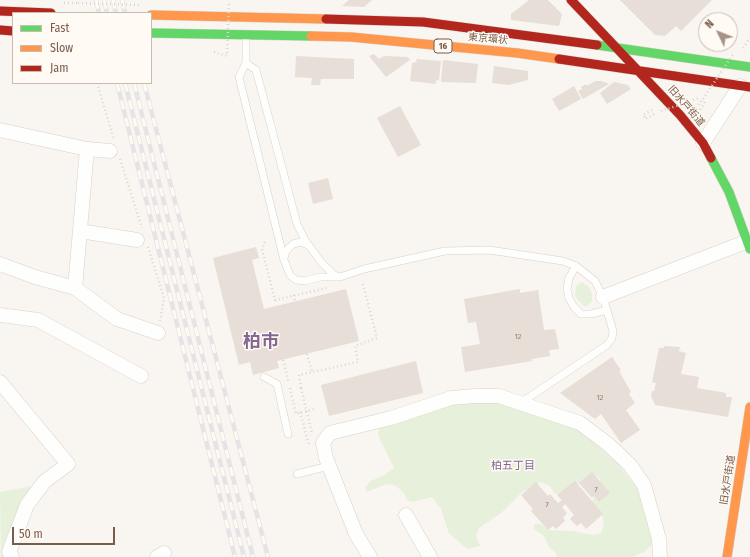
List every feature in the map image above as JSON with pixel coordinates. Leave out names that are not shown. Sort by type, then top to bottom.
[{"type":"main road","name":"旧水戸街道","points":[[571,0],[639,70],[692,128],[703,143],[729,192],[749,245]]},
{"type":"main road","points":[[0,11],[26,12]]},
{"type":"main road","name":"東京環状","points":[[152,15],[351,37],[517,53],[745,86]]},
{"type":"main road","name":"東京環状","points":[[152,33],[246,25],[423,22],[618,48],[750,69]]},
{"type":"main road","points":[[0,30],[12,31]]},
{"type":"main road","points":[[745,86],[750,69]]},
{"type":"main road","name":"旧水戸街道","points":[[727,557],[750,407]]},
{"type":"street","points":[[703,143],[745,86]]},
{"type":"street","points":[[0,130],[87,149],[115,150]]},
{"type":"street","points":[[75,288],[87,149]]},
{"type":"street","points":[[80,231],[143,239]]},
{"type":"street","points":[[605,304],[749,245]]},
{"type":"street","points":[[0,264],[35,277],[75,288],[117,319],[158,333]]},
{"type":"street","points":[[0,315],[38,320],[140,376]]},
{"type":"street","points":[[0,382],[68,464],[44,482],[27,505],[9,552],[12,557]]},
{"type":"street","points":[[370,557],[356,534],[329,466],[323,443],[330,434],[391,418],[451,398],[499,396],[519,404],[580,423],[609,445],[630,465],[644,485],[659,539],[660,557]]},
{"type":"street","points":[[406,515],[430,557]]},
{"type":"lane","points":[[246,25],[246,63],[239,77],[284,260],[290,275],[296,280],[340,277],[364,269],[424,255],[460,250],[489,250],[563,261],[576,266],[595,281],[605,304],[613,331],[612,338],[607,345],[519,404]]},
{"type":"lane","points":[[246,63],[256,70],[297,224],[321,262],[334,275],[340,277]]},
{"type":"lane","points":[[284,260],[285,254],[293,244],[301,242],[312,249]]},
{"type":"lane","points":[[314,278],[320,269],[321,262]]},
{"type":"lane","points":[[576,266],[569,278],[567,289],[569,298],[574,308],[582,314],[592,314],[605,304]]},
{"type":"lane","points":[[264,377],[277,384],[288,434]]},
{"type":"lane","points":[[296,474],[329,466]]},
{"type":"path","points":[[78,3],[141,4]]},
{"type":"path","points":[[227,53],[229,4]]},
{"type":"path","points":[[741,51],[750,38]]},
{"type":"path","points":[[706,102],[697,113],[694,111],[734,54]]},
{"type":"path","points":[[97,84],[115,150],[143,239],[164,298],[158,333]]},
{"type":"path","points":[[661,111],[701,97],[703,99]]},
{"type":"path","points":[[652,110],[643,115],[645,119],[653,114]]},
{"type":"path","points":[[265,242],[262,249],[275,300],[332,287]]},
{"type":"path","points":[[312,433],[299,375],[358,362],[355,346],[377,338],[363,281],[355,282]]},
{"type":"path","points":[[294,295],[295,301]]},
{"type":"path","points":[[307,354],[312,372]]},
{"type":"path","points":[[284,360],[296,414],[314,409]]},
{"type":"path","points":[[300,412],[309,446],[314,445]]},
{"type":"green space","points":[[582,282],[589,287],[592,294],[592,302],[585,307],[575,295],[576,286]]},
{"type":"green space","points":[[489,397],[572,426],[590,439],[619,465],[637,488],[653,544],[644,552],[632,557],[557,557],[556,553],[549,547],[544,536],[534,529],[534,524],[541,524],[548,530],[573,531],[592,535],[601,533],[604,524],[602,515],[596,510],[592,501],[596,495],[600,479],[595,475],[564,492],[555,494],[550,486],[541,482],[522,492],[501,513],[479,528],[476,535],[480,546],[467,549],[449,533],[441,509],[432,497],[413,502],[407,500],[404,493],[395,485],[386,484],[367,492],[365,488],[371,481],[394,468],[378,435],[380,425],[439,405]]},
{"type":"green space","points":[[32,486],[21,502],[2,548],[4,557],[1,557],[0,492]]},
{"type":"building","points":[[349,0],[372,0],[364,7],[342,6]]},
{"type":"building","points":[[529,0],[548,0],[562,14],[559,26],[511,20],[511,14]]},
{"type":"building","points":[[620,0],[712,0],[700,12],[698,12],[698,14],[681,31],[676,26],[665,36],[655,35]]},
{"type":"building","points":[[374,54],[379,59],[384,56],[408,57],[410,60],[386,77],[369,56]]},
{"type":"building","points":[[296,56],[354,59],[354,79],[321,79],[320,85],[311,85],[312,78],[295,77]]},
{"type":"building","points":[[416,59],[441,61],[439,80],[435,81],[436,84],[410,81],[412,63],[417,62]]},
{"type":"building","points":[[443,60],[478,64],[476,83],[441,82]]},
{"type":"building","points":[[494,66],[528,71],[528,80],[509,85],[492,83]]},
{"type":"building","points":[[595,81],[601,81],[609,84],[583,99],[578,91],[586,84],[587,86]]},
{"type":"building","points":[[614,82],[628,85],[631,89],[607,104],[600,93]]},
{"type":"building","points":[[574,86],[581,99],[559,111],[552,99]]},
{"type":"building","points":[[400,106],[421,145],[398,157],[377,118]]},
{"type":"building","points":[[328,178],[333,199],[313,204],[308,183]]},
{"type":"building","points":[[256,247],[259,258],[252,260],[264,309],[346,289],[359,341],[277,361],[279,368],[253,375],[250,362],[239,365],[213,258]]},
{"type":"building","points":[[520,289],[520,293],[538,290],[544,330],[555,329],[559,349],[549,350],[550,356],[532,359],[532,361],[465,372],[461,347],[480,344],[476,322],[468,323],[464,299]]},
{"type":"building","points":[[664,346],[680,347],[679,351],[686,353],[681,374],[699,377],[697,388],[726,393],[726,397],[732,397],[728,417],[655,405],[651,396],[656,383],[652,382],[659,348],[664,348]]},
{"type":"building","points":[[612,357],[621,370],[619,371],[631,392],[629,394],[635,403],[626,410],[640,430],[621,443],[601,414],[595,419],[560,393]]},
{"type":"building","points":[[416,361],[423,393],[329,416],[321,385]]},
{"type":"building","points":[[592,472],[610,493],[599,502],[594,496],[592,498],[579,483]]},
{"type":"building","points":[[575,481],[603,514],[586,529],[581,523],[577,526],[570,519],[574,515],[565,504],[562,507],[567,513],[563,518],[565,521],[556,529],[553,526],[548,530],[531,511],[533,509],[521,495],[536,482],[548,496],[550,494],[558,503],[562,500],[557,495]]},
{"type":"railway","points":[[96,0],[99,12]]},
{"type":"railway","points":[[104,0],[107,12]]},
{"type":"railway","points":[[113,0],[116,12]]},
{"type":"railway","points":[[122,0],[125,12]]},
{"type":"railway","points":[[117,84],[235,557]]},
{"type":"railway","points":[[125,84],[244,557]]},
{"type":"railway","points":[[134,84],[253,557]]},
{"type":"railway","points":[[144,84],[268,557]]},
{"type":"traffic: fast","points":[[152,33],[311,36]]},
{"type":"traffic: fast","points":[[597,45],[750,67]]},
{"type":"traffic: fast","points":[[711,158],[729,192],[750,249]]},
{"type":"traffic: slow","points":[[152,15],[326,19]]},
{"type":"traffic: slow","points":[[311,36],[351,37],[517,53],[559,59]]},
{"type":"traffic: slow","points":[[727,557],[750,407]]},
{"type":"traffic: jam","points":[[571,0],[680,115],[703,143],[711,158]]},
{"type":"traffic: jam","points":[[0,11],[26,12]]},
{"type":"traffic: jam","points":[[326,19],[423,22],[597,45]]},
{"type":"traffic: jam","points":[[0,30],[12,31]]},
{"type":"traffic: jam","points":[[559,59],[750,87]]},
{"type":"district","name":"柏市","points":[[261,342]]},
{"type":"district","name":"柏五丁目","points":[[513,466]]}]
